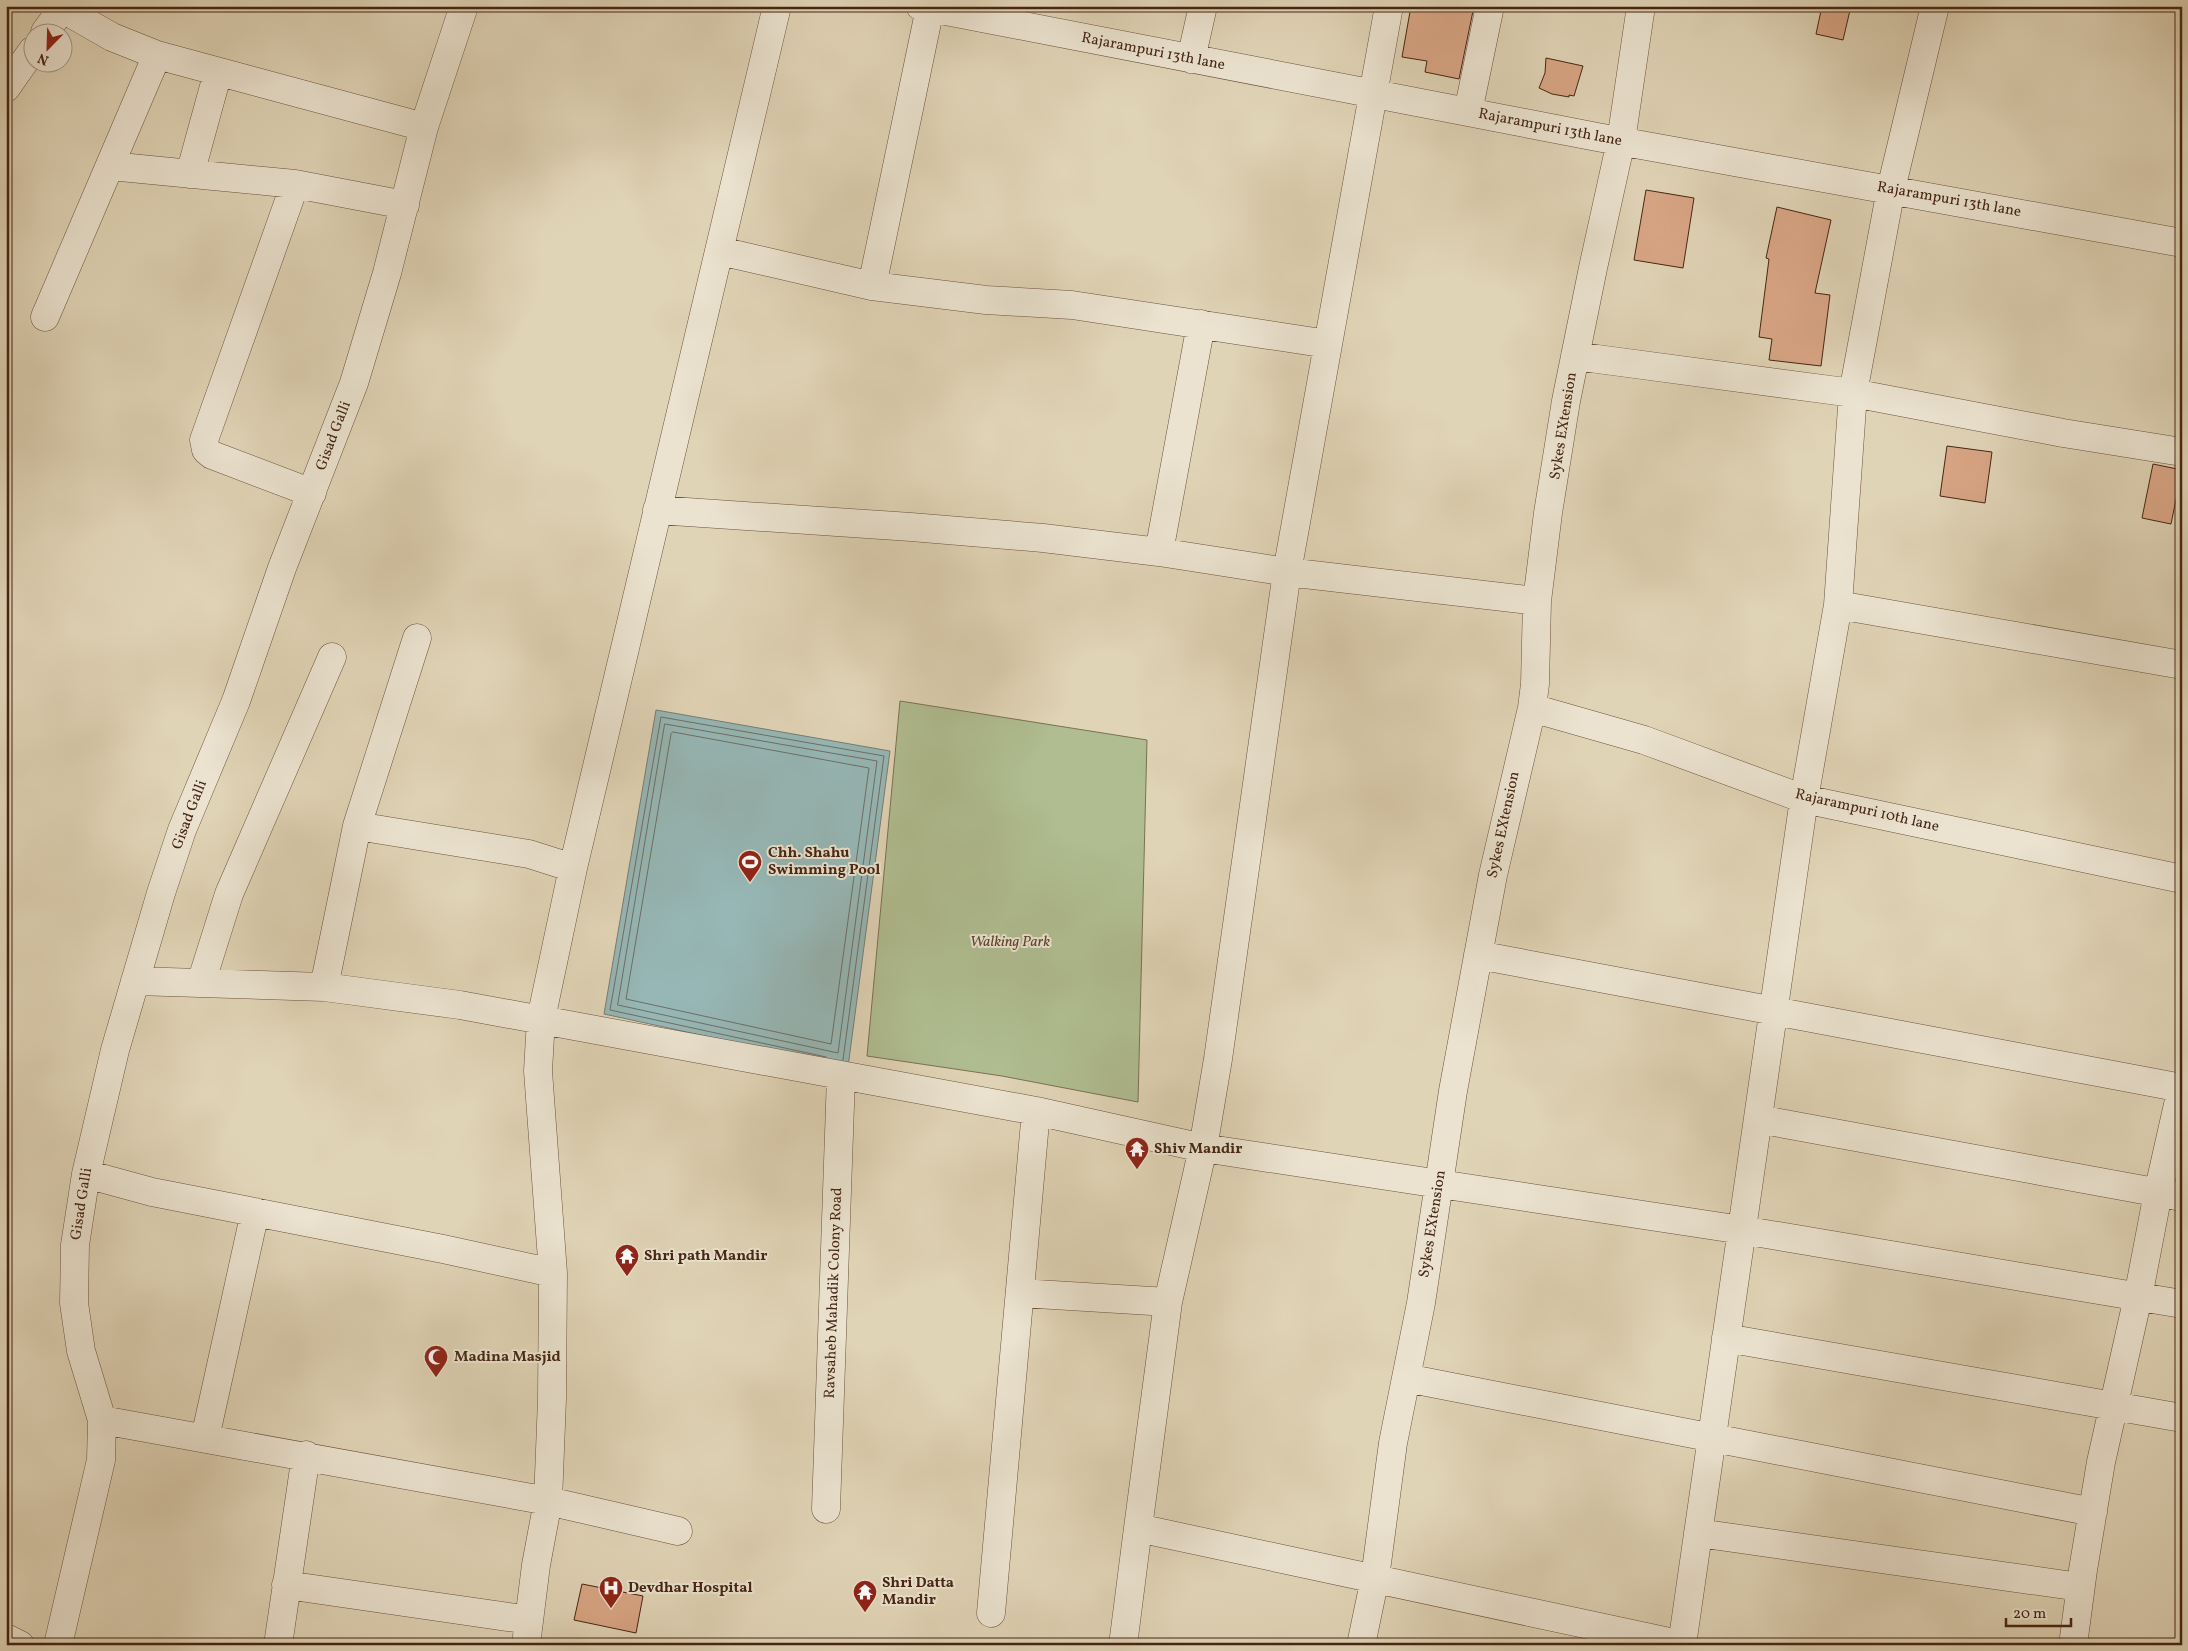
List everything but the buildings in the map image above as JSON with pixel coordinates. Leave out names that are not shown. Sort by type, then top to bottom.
[{"type":"street","name":"Gisad Galli","points":[[58,1645],[93,1499],[100,1460],[102,1420],[82,1351],[74,1303],[76,1245],[86,1174],[114,1050],[182,830],[236,701],[282,568],[354,383],[387,274],[424,127],[464,6]]},
{"type":"street","points":[[286,1585],[528,1632],[536,1565],[548,1501],[552,1398],[553,1273],[538,1071],[541,1019],[573,868],[777,6]]},
{"type":"street","points":[[1191,59],[1203,6]]},
{"type":"street","points":[[1124,1645],[1168,1302],[1203,1148],[1218,1059],[1286,572],[1389,6]]},
{"type":"street","points":[[1468,112],[1490,6]]},
{"type":"street","name":"Sykes EXtension","points":[[1361,1645],[1375,1578],[1393,1443],[1421,1303],[1453,1091],[1493,875],[1532,708],[1535,684],[1537,601],[1548,513],[1575,356],[1622,142],[1641,6]]},
{"type":"street","points":[[1138,1528],[1682,1645],[1804,799],[1838,605],[1853,393],[1891,189],[1935,6]]},
{"type":"street","points":[[872,286],[925,7]]},
{"type":"street","name":"Rajarampuri 13th lane","points":[[925,7],[1018,16],[1191,59],[1622,142],[2182,243]]},
{"type":"street","points":[[51,22],[60,8],[112,36],[157,56],[424,127]]},
{"type":"street","points":[[45,317],[157,56]]},
{"type":"street","points":[[6,88],[22,65]]},
{"type":"street","points":[[190,174],[218,72]]},
{"type":"street","points":[[110,166],[295,184],[404,204]]},
{"type":"street","points":[[295,184],[204,440],[206,450],[212,455],[312,493]]},
{"type":"street","points":[[720,251],[872,286],[986,300],[1072,305],[1328,344]]},
{"type":"street","points":[[1159,552],[1201,324]]},
{"type":"street","points":[[1575,356],[1853,393],[2182,452]]},
{"type":"street","points":[[657,510],[1043,538],[1159,552],[1286,572],[1537,601]]},
{"type":"street","points":[[1838,605],[2182,665]]},
{"type":"street","points":[[324,987],[357,826],[417,638]]},
{"type":"street","points":[[201,982],[229,894],[332,656]]},
{"type":"street","name":"Rajarampuri 10th lane","points":[[1532,708],[1644,740],[1804,799],[2182,879]]},
{"type":"street","points":[[357,826],[529,854],[573,868]]},
{"type":"street","points":[[1478,955],[2182,1088],[2170,1195],[2138,1297],[2101,1462],[2080,1587],[2073,1645]]},
{"type":"street","points":[[134,981],[324,987],[460,1005],[1036,1111],[1203,1148],[1742,1230],[2182,1304]]},
{"type":"street","name":"Ravsaheb Mahadik Colony Road","points":[[826,1509],[841,1076]]},
{"type":"street","points":[[991,1613],[1036,1111]]},
{"type":"street","points":[[1758,1119],[2170,1195]]},
{"type":"street","points":[[86,1174],[152,1192],[443,1249],[553,1273]]},
{"type":"street","points":[[205,1438],[255,1212]]},
{"type":"street","points":[[1020,1293],[1168,1302]]},
{"type":"street","points":[[1726,1338],[2182,1418]]},
{"type":"street","points":[[1406,1378],[2093,1512]]},
{"type":"street","points":[[102,1420],[306,1455],[548,1501],[678,1531]]},
{"type":"street","points":[[278,1645],[306,1455]]},
{"type":"street","points":[[1698,1533],[2080,1587]]},
{"type":"street","points":[[6,1638],[20,1645]]},
{"type":"green space","name":"Walking Park","points":[[900,701],[1147,740],[1138,1102],[1002,1076],[867,1056]]},
{"type":"water","name":"Chh. Shahu Swimming Pool","points":[[656,710],[890,751],[848,1067],[604,1014]]},
{"type":"place","name":"Chh. Shahu Swimming Pool","points":[[750,883]]},
{"type":"place","name":"Shiv Mandir","points":[[1137,1170]]},
{"type":"place","name":"Shri path Mandir","points":[[627,1277]]},
{"type":"place","name":"Madina Masjid","points":[[436,1378]]},
{"type":"place","name":"Devdhar Hospital","points":[[611,1609]]},
{"type":"place","name":"Shri Datta Mandir","points":[[865,1613]]}]
